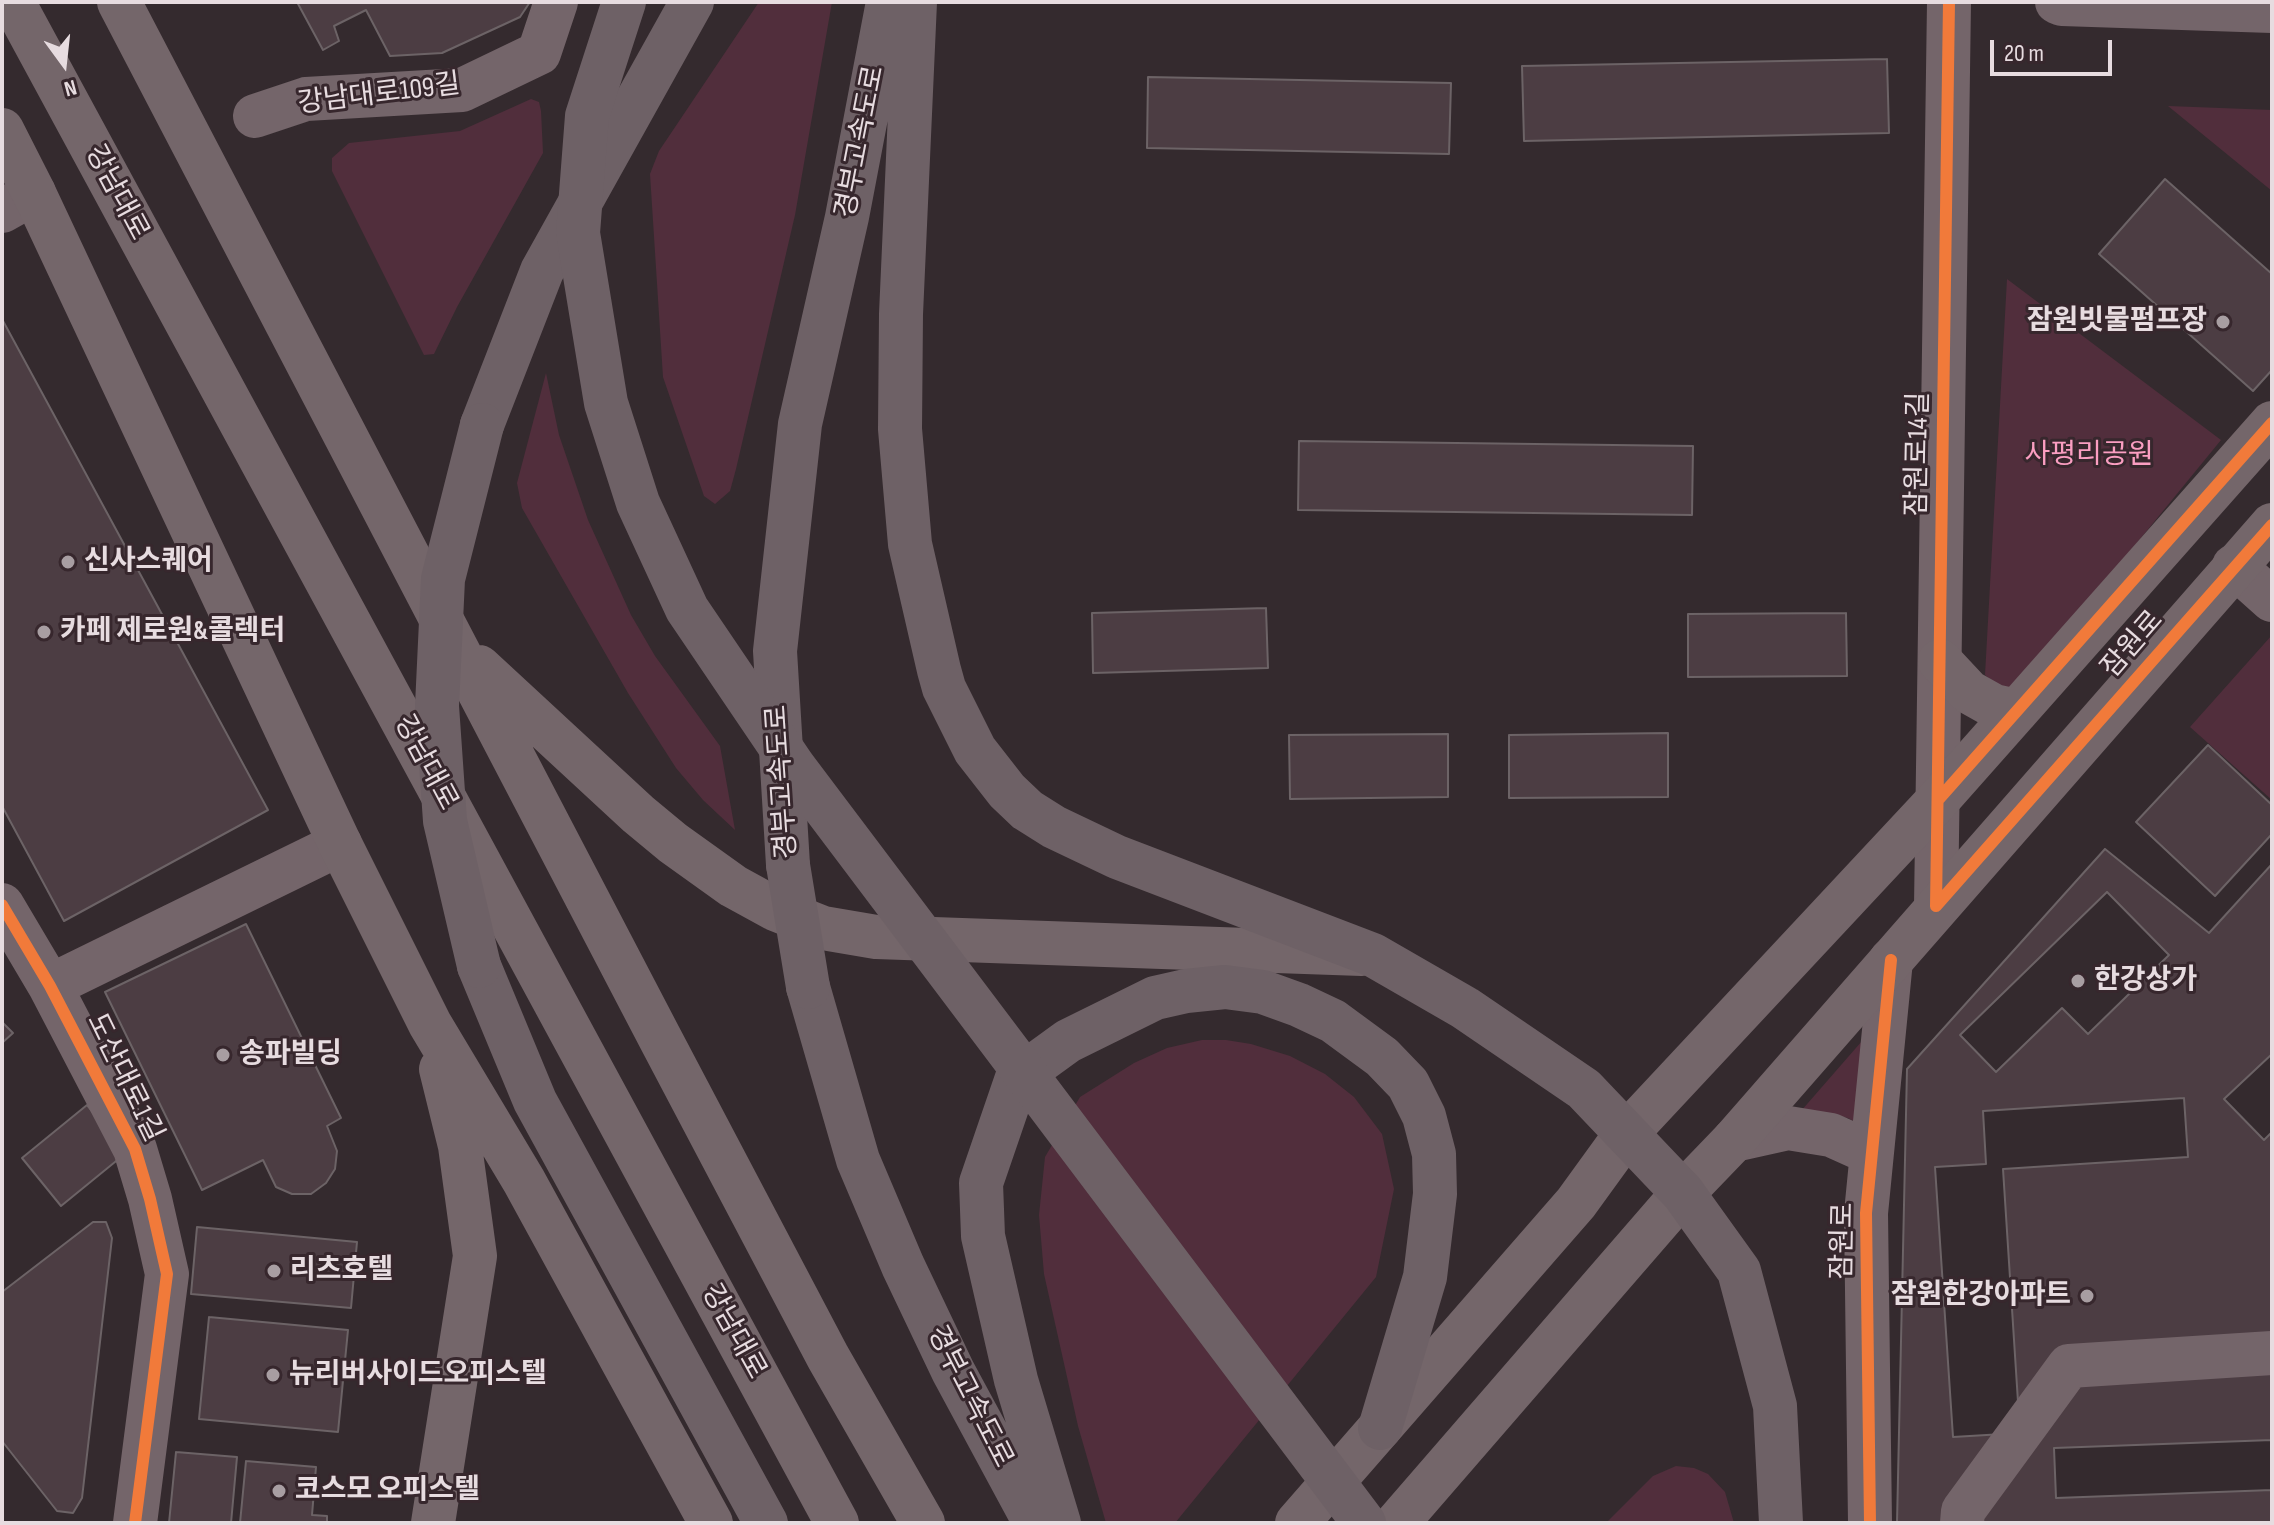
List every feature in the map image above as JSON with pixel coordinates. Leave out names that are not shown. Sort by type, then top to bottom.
[{"type":"highway","points":[[624,2],[587,116],[578,233],[606,403],[638,503],[687,609],[794,767],[1364,1523]]},
{"type":"highway","points":[[692,2],[542,271],[482,425],[443,579],[437,706],[445,821],[479,966],[535,1101],[766,1523]]},
{"type":"highway","name":"경부고속도로","points":[[888,2],[847,217],[798,439],[775,651],[788,865],[808,987],[858,1160],[903,1266],[953,1371],[1035,1523]]},
{"type":"highway","points":[[915,2],[901,314],[900,429],[910,544],[939,670],[952,706],[975,750],[990,772],[1027,810],[1054,827],[1117,857],[1373,955],[1465,1008],[1584,1089],[1683,1193],[1739,1271],[1775,1406],[1781,1523]]},
{"type":"highway","points":[[1059,1523],[1016,1380],[983,1236],[981,1183],[1017,1078],[1068,1041],[1155,998],[1225,987],[1263,992],[1333,1021],[1382,1057],[1408,1084],[1424,1116],[1434,1154],[1435,1194],[1425,1277],[1380,1428]]},
{"type":"main road","name":"강남대로","points":[[13,2],[837,1523]]},
{"type":"main road","points":[[119,2],[821,1343],[923,1523]]},
{"type":"main road","points":[[2,130],[18,202],[430,1024],[524,1181],[711,1523]]},
{"type":"main road","name":"잠원로","points":[[1297,1523],[1576,1203],[1626,1134],[1938,800],[2272,423]]},
{"type":"main road","name":"잠원로","points":[[1397,1523],[1683,1193],[1734,1140],[2272,525]]},
{"type":"main road","points":[[455,645],[673,843],[733,886],[775,909],[823,928],[876,937],[1373,955]]},
{"type":"main road","points":[[1940,661],[1980,699],[1998,708],[2017,711]]},
{"type":"main road","points":[[430,1024],[460,1146],[475,1256],[433,1523]]},
{"type":"street","name":"강남대로109길","points":[[255,116],[306,99],[462,90],[539,53],[556,2]]},
{"type":"street","name":"잠원로14길","points":[[1936,906],[1949,2]]},
{"type":"street","points":[[2057,2],[2272,11]]},
{"type":"street","points":[[2234,566],[2272,600]]},
{"type":"street","points":[[50,986],[340,844]]},
{"type":"street","name":"도산대로1길","points":[[2,905],[50,986],[135,1149],[167,1274],[135,1523]]},
{"type":"street","name":"잠원로","points":[[1870,1523],[1866,1213],[1891,960]]},
{"type":"street","points":[[1734,1140],[1788,1128],[1831,1135],[1871,1153]]},
{"type":"street","points":[[1962,1523],[1963,1511],[2069,1366],[2272,1353]]},
{"type":"green space","points":[[759,2],[832,2],[795,215],[736,469],[730,491],[715,504],[704,496],[663,377],[650,174],[659,151]]},
{"type":"green space","points":[[531,99],[539,102],[541,111],[543,153],[434,354],[424,355],[332,171],[332,158],[349,143],[460,131]]},
{"type":"green space","points":[[2168,106],[2272,110],[2272,191]]},
{"type":"green space","name":"사평리공원","points":[[2007,279],[2221,440],[2011,697],[1985,675]]},
{"type":"green space","points":[[546,373],[559,435],[588,520],[631,615],[655,656],[720,746],[735,830],[703,800],[676,768],[628,693],[522,508],[517,483]]},
{"type":"green space","points":[[2272,635],[2272,800],[2190,727]]},
{"type":"green space","points":[[1202,1040],[1251,1044],[1290,1056],[1325,1074],[1354,1097],[1382,1134],[1394,1189],[1376,1277],[1175,1523],[1106,1523],[1078,1426],[1044,1274],[1039,1215],[1045,1157],[1080,1097],[1134,1063],[1167,1048]]},
{"type":"green space","points":[[1862,1041],[1855,1122],[1848,1118],[1801,1111]]},
{"type":"green space","points":[[1676,1466],[1694,1468],[1708,1474],[1725,1492],[1734,1523],[1606,1523],[1653,1476]]},
{"type":"building","points":[[297,2],[530,2],[520,17],[442,53],[390,56],[366,10],[334,26],[339,41],[323,50]]},
{"type":"building","points":[[1887,59],[1889,133],[1524,141],[1522,66]]},
{"type":"building","points":[[1148,77],[1451,83],[1449,154],[1147,148]]},
{"type":"building","name":"잠원빗물펌프장","points":[[2165,179],[2272,274],[2272,370],[2253,391],[2099,254]]},
{"type":"building","name":"신사스퀘어","points":[[2,319],[268,810],[64,921],[2,806]]},
{"type":"building","points":[[1299,441],[1693,446],[1692,515],[1298,510]]},
{"type":"building","points":[[1266,608],[1268,668],[1093,673],[1092,613]]},
{"type":"building","points":[[1846,613],[1847,676],[1688,677],[1688,614]]},
{"type":"building","points":[[1668,733],[1668,797],[1509,798],[1509,735]]},
{"type":"building","points":[[1448,734],[1448,797],[1290,799],[1289,735]]},
{"type":"building","points":[[2208,745],[2272,805],[2272,834],[2215,896],[2136,822]]},
{"type":"building","name":"잠원한강아파트","points":[[2105,849],[2209,933],[2272,864],[2272,1523],[1897,1523],[1907,1069]]},
{"type":"building","name":"한강상가","points":[[2107,892],[2169,955],[2088,1034],[2062,1008],[1996,1072],[1960,1035]]},
{"type":"building","name":"송파빌딩","points":[[246,924],[341,1118],[327,1126],[337,1151],[335,1169],[326,1183],[311,1194],[292,1194],[276,1187],[263,1160],[202,1190],[105,992]]},
{"type":"building","points":[[2,1022],[13,1033],[2,1043]]},
{"type":"building","points":[[2272,1054],[2272,1132],[2264,1140],[2224,1099]]},
{"type":"building","points":[[2184,1098],[2188,1157],[2003,1169],[2020,1433],[1953,1437],[1935,1167],[1986,1164],[1983,1111]]},
{"type":"building","points":[[87,1105],[126,1153],[61,1206],[22,1158]]},
{"type":"building","points":[[93,1222],[106,1222],[112,1238],[82,1498],[73,1513],[57,1511],[2,1441],[2,1292]]},
{"type":"building","points":[[197,1227],[357,1242],[351,1308],[191,1294]]},
{"type":"building","name":"뉴리버사이드오피스텔","points":[[209,1317],[348,1330],[338,1432],[199,1419]]},
{"type":"building","points":[[2272,1440],[2272,1490],[2056,1498],[2054,1448]]},
{"type":"building","points":[[176,1452],[237,1457],[231,1523],[169,1523]]},
{"type":"building","name":"코스모 오피스텔","points":[[246,1461],[316,1467],[312,1515],[327,1516],[327,1523],[240,1523]]},
{"type":"cycle path","points":[[1936,906],[1949,2]]},
{"type":"cycle path","points":[[1938,800],[2272,423]]},
{"type":"cycle path","points":[[1936,906],[2272,525]]},
{"type":"cycle path","points":[[2,905],[50,986],[135,1149],[167,1274],[135,1523]]},
{"type":"cycle path","points":[[1870,1523],[1866,1213],[1891,960]]},
{"type":"place","name":"잠원빗물펌프장","points":[[2223,322]]},
{"type":"place","name":"신사스퀘어","points":[[68,562]]},
{"type":"place","name":"카페 제로원&콜렉터","points":[[44,632]]},
{"type":"place","name":"한강상가","points":[[2078,981]]},
{"type":"place","name":"송파빌딩","points":[[223,1055]]},
{"type":"place","name":"리츠호텔","points":[[274,1271]]},
{"type":"place","name":"잠원한강아파트","points":[[2087,1296]]},
{"type":"place","name":"뉴리버사이드오피스텔","points":[[273,1375]]},
{"type":"place","name":"코스모 오피스텔","points":[[279,1491]]}]
